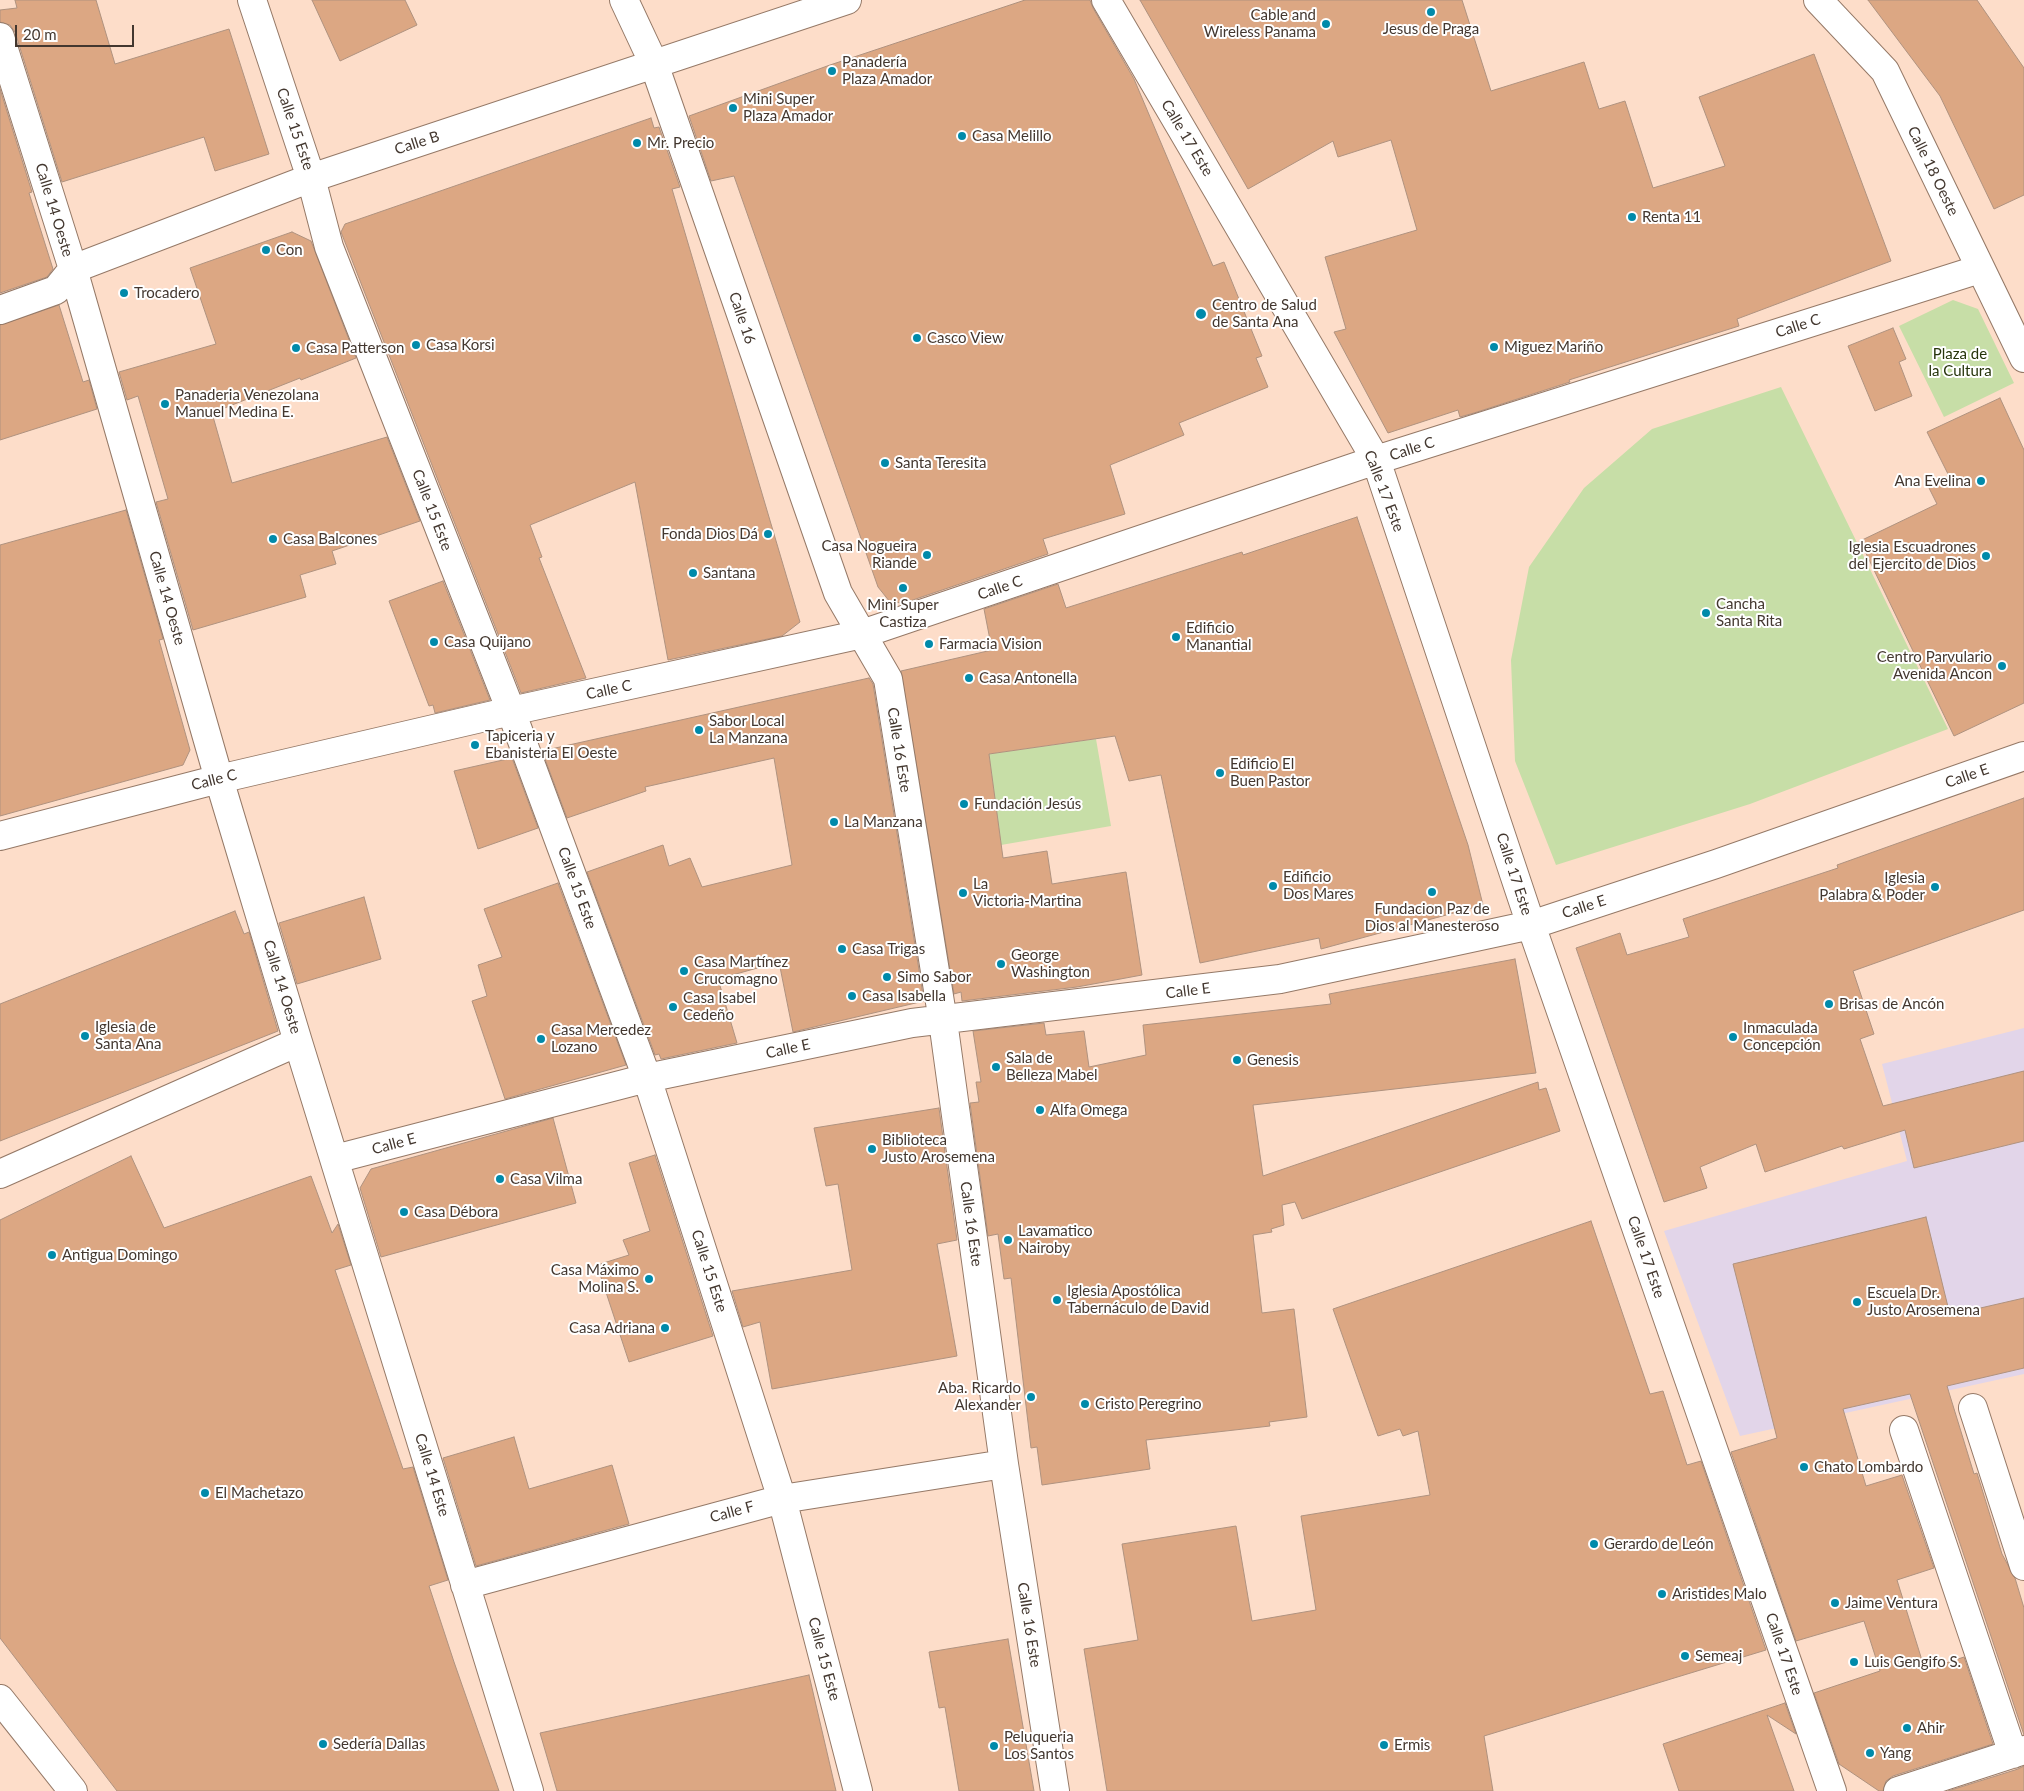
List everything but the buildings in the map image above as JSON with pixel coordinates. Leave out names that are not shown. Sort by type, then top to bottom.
[{"type":"street","name":"Calle 15 Este","points":[[252,0],[312,178],[329,247],[511,711],[647,1078],[782,1499],[858,1791]]},
{"type":"street","name":"Calle 16","points":[[624,0],[654,64],[838,593],[862,634]]},
{"type":"street","name":"Calle B","points":[[73,269],[312,178],[847,0]]},
{"type":"street","name":"Calle 17 Este","points":[[1106,0],[1376,460],[1531,925],[1832,1791]]},
{"type":"street","name":"Calle 18 Oeste","points":[[1818,0],[1885,71],[2024,358]]},
{"type":"street","name":"Calle 14 Oeste","points":[[0,37],[73,269],[219,778],[335,1159]]},
{"type":"street","points":[[0,310],[56,290],[73,269]]},
{"type":"street","name":"Calle C","points":[[0,836],[219,778],[511,711],[862,634],[1376,460],[1980,269]]},
{"type":"street","name":"Calle 16 Este","points":[[862,634],[888,679],[943,1021],[1004,1464],[1054,1791]]},
{"type":"street","name":"Calle E","points":[[335,1159],[647,1078],[912,1023],[943,1021],[1280,979],[1531,925],[1716,864],[2024,756]]},
{"type":"street","points":[[0,1174],[298,1042]]},
{"type":"street","name":"Calle 14 Este","points":[[335,1159],[529,1791]]},
{"type":"street","points":[[1973,1408],[2024,1566]]},
{"type":"street","points":[[1898,1791],[2018,1752],[1904,1430]]},
{"type":"street","name":"Calle F","points":[[465,1585],[782,1499],[1004,1464]]},
{"type":"street","points":[[0,1699],[74,1791]]},
{"type":"shaded area","name":"Escuela Dr. Justo Arosemena","points":[[2024,1028],[2024,1374],[1740,1436],[1664,1231],[1907,1161],[1882,1064]]},
{"type":"green space","name":"Plaza de la Cultura","points":[[1953,300],[1978,309],[2014,383],[1944,417],[1899,326]]},
{"type":"green space","name":"Cancha Santa Rita","points":[[1781,387],[1948,729],[1750,804],[1556,865],[1515,761],[1511,660],[1529,567],[1584,488],[1652,429]]},
{"type":"green space","points":[[1096,739],[1111,826],[1001,845],[989,754]]},
{"type":"place","name":"Jesus de Praga","points":[[1431,12]]},
{"type":"place","name":"Cable and Wireless Panama","points":[[1326,24]]},
{"type":"place","name":"Panadería Plaza Amador","points":[[832,71]]},
{"type":"place","name":"Mini Super Plaza Amador","points":[[733,108]]},
{"type":"place","name":"Casa Melillo","points":[[962,136]]},
{"type":"place","name":"Mr. Precio","points":[[637,143]]},
{"type":"place","name":"Renta 11","points":[[1632,217]]},
{"type":"place","name":"Con","points":[[266,250]]},
{"type":"place","name":"Trocadero","points":[[124,293]]},
{"type":"place","name":"Centro de Salud de Santa Ana","points":[[1201,314]]},
{"type":"place","name":"Casco View","points":[[917,338]]},
{"type":"place","name":"Casa Korsi","points":[[416,345]]},
{"type":"place","name":"Miguez Mariño","points":[[1494,347]]},
{"type":"place","name":"Casa Patterson","points":[[296,348]]},
{"type":"place","name":"Panaderia Venezolana Manuel Medina E.","points":[[165,404]]},
{"type":"place","name":"Santa Teresita","points":[[885,463]]},
{"type":"place","name":"Ana Evelina","points":[[1981,481]]},
{"type":"place","name":"Fonda Dios Dá","points":[[768,534]]},
{"type":"place","name":"Casa Balcones","points":[[273,539]]},
{"type":"place","name":"Casa Nogueira Riande","points":[[927,555]]},
{"type":"place","name":"Iglesia Escuadrones del Ejercito de Dios","points":[[1986,556]]},
{"type":"place","name":"Santana","points":[[693,573]]},
{"type":"place","name":"Mini Super Castiza","points":[[903,588]]},
{"type":"place","name":"Cancha Santa Rita","points":[[1706,613]]},
{"type":"place","name":"Edificio Manantial","points":[[1176,637]]},
{"type":"place","name":"Casa Quijano","points":[[434,642]]},
{"type":"place","name":"Farmacia Vision","points":[[929,644]]},
{"type":"place","name":"Centro Parvulario Avenida Ancon","points":[[2002,666]]},
{"type":"place","name":"Casa Antonella","points":[[969,678]]},
{"type":"place","name":"Sabor Local La Manzana","points":[[699,730]]},
{"type":"place","name":"Tapiceria y Ebanisteria El Oeste","points":[[475,745]]},
{"type":"place","name":"Edificio El Buen Pastor","points":[[1220,773]]},
{"type":"place","name":"Fundación Jesús","points":[[964,804]]},
{"type":"place","name":"La Manzana","points":[[834,822]]},
{"type":"place","name":"Edificio Dos Mares","points":[[1273,886]]},
{"type":"place","name":"Iglesia Palabra & Poder","points":[[1935,887]]},
{"type":"place","name":"Fundacion Paz de Dios al Manesteroso","points":[[1432,892]]},
{"type":"place","name":"La Victoria-Martina","points":[[963,893]]},
{"type":"place","name":"Casa Trigas","points":[[842,949]]},
{"type":"place","name":"George Washington","points":[[1001,964]]},
{"type":"place","name":"Casa Martínez Crucomagno","points":[[684,971]]},
{"type":"place","name":"Simo Sabor","points":[[887,977]]},
{"type":"place","name":"Casa Isabella","points":[[852,996]]},
{"type":"place","name":"Brisas de Ancón","points":[[1829,1004]]},
{"type":"place","name":"Casa Isabel Cedeño","points":[[673,1007]]},
{"type":"place","name":"Iglesia de Santa Ana","points":[[85,1036]]},
{"type":"place","name":"Inmaculada Concepción","points":[[1733,1037]]},
{"type":"place","name":"Casa Mercedez Lozano","points":[[541,1039]]},
{"type":"place","name":"Genesis","points":[[1237,1060]]},
{"type":"place","name":"Sala de Belleza Mabel","points":[[996,1067]]},
{"type":"place","name":"Alfa Omega","points":[[1040,1110]]},
{"type":"place","name":"Biblioteca Justo Arosemena","points":[[872,1149]]},
{"type":"place","name":"Casa Vilma","points":[[500,1179]]},
{"type":"place","name":"Casa Débora","points":[[404,1212]]},
{"type":"place","name":"Lavamatico Nairoby","points":[[1008,1240]]},
{"type":"place","name":"Antigua Domingo","points":[[52,1255]]},
{"type":"place","name":"Casa Máximo Molina S.","points":[[649,1279]]},
{"type":"place","name":"Iglesia Apostólica Tabernáculo de David","points":[[1057,1300]]},
{"type":"place","name":"Escuela Dr. Justo Arosemena","points":[[1857,1302]]},
{"type":"place","name":"Casa Adriana","points":[[665,1328]]},
{"type":"place","name":"Aba. Ricardo Alexander","points":[[1031,1397]]},
{"type":"place","name":"Cristo Peregrino","points":[[1085,1404]]},
{"type":"place","name":"Chato Lombardo","points":[[1804,1467]]},
{"type":"place","name":"El Machetazo","points":[[205,1493]]},
{"type":"place","name":"Gerardo de León","points":[[1594,1544]]},
{"type":"place","name":"Aristides Malo","points":[[1662,1594]]},
{"type":"place","name":"Jaime Ventura","points":[[1835,1603]]},
{"type":"place","name":"Semeaj","points":[[1685,1656]]},
{"type":"place","name":"Luis Gengifo S.","points":[[1854,1662]]},
{"type":"place","name":"Ahir","points":[[1907,1728]]},
{"type":"place","name":"Sedería Dallas","points":[[323,1744]]},
{"type":"place","name":"Ermis","points":[[1384,1745]]},
{"type":"place","name":"Peluqueria Los Santos","points":[[994,1746]]},
{"type":"place","name":"Yang","points":[[1870,1753]]}]
